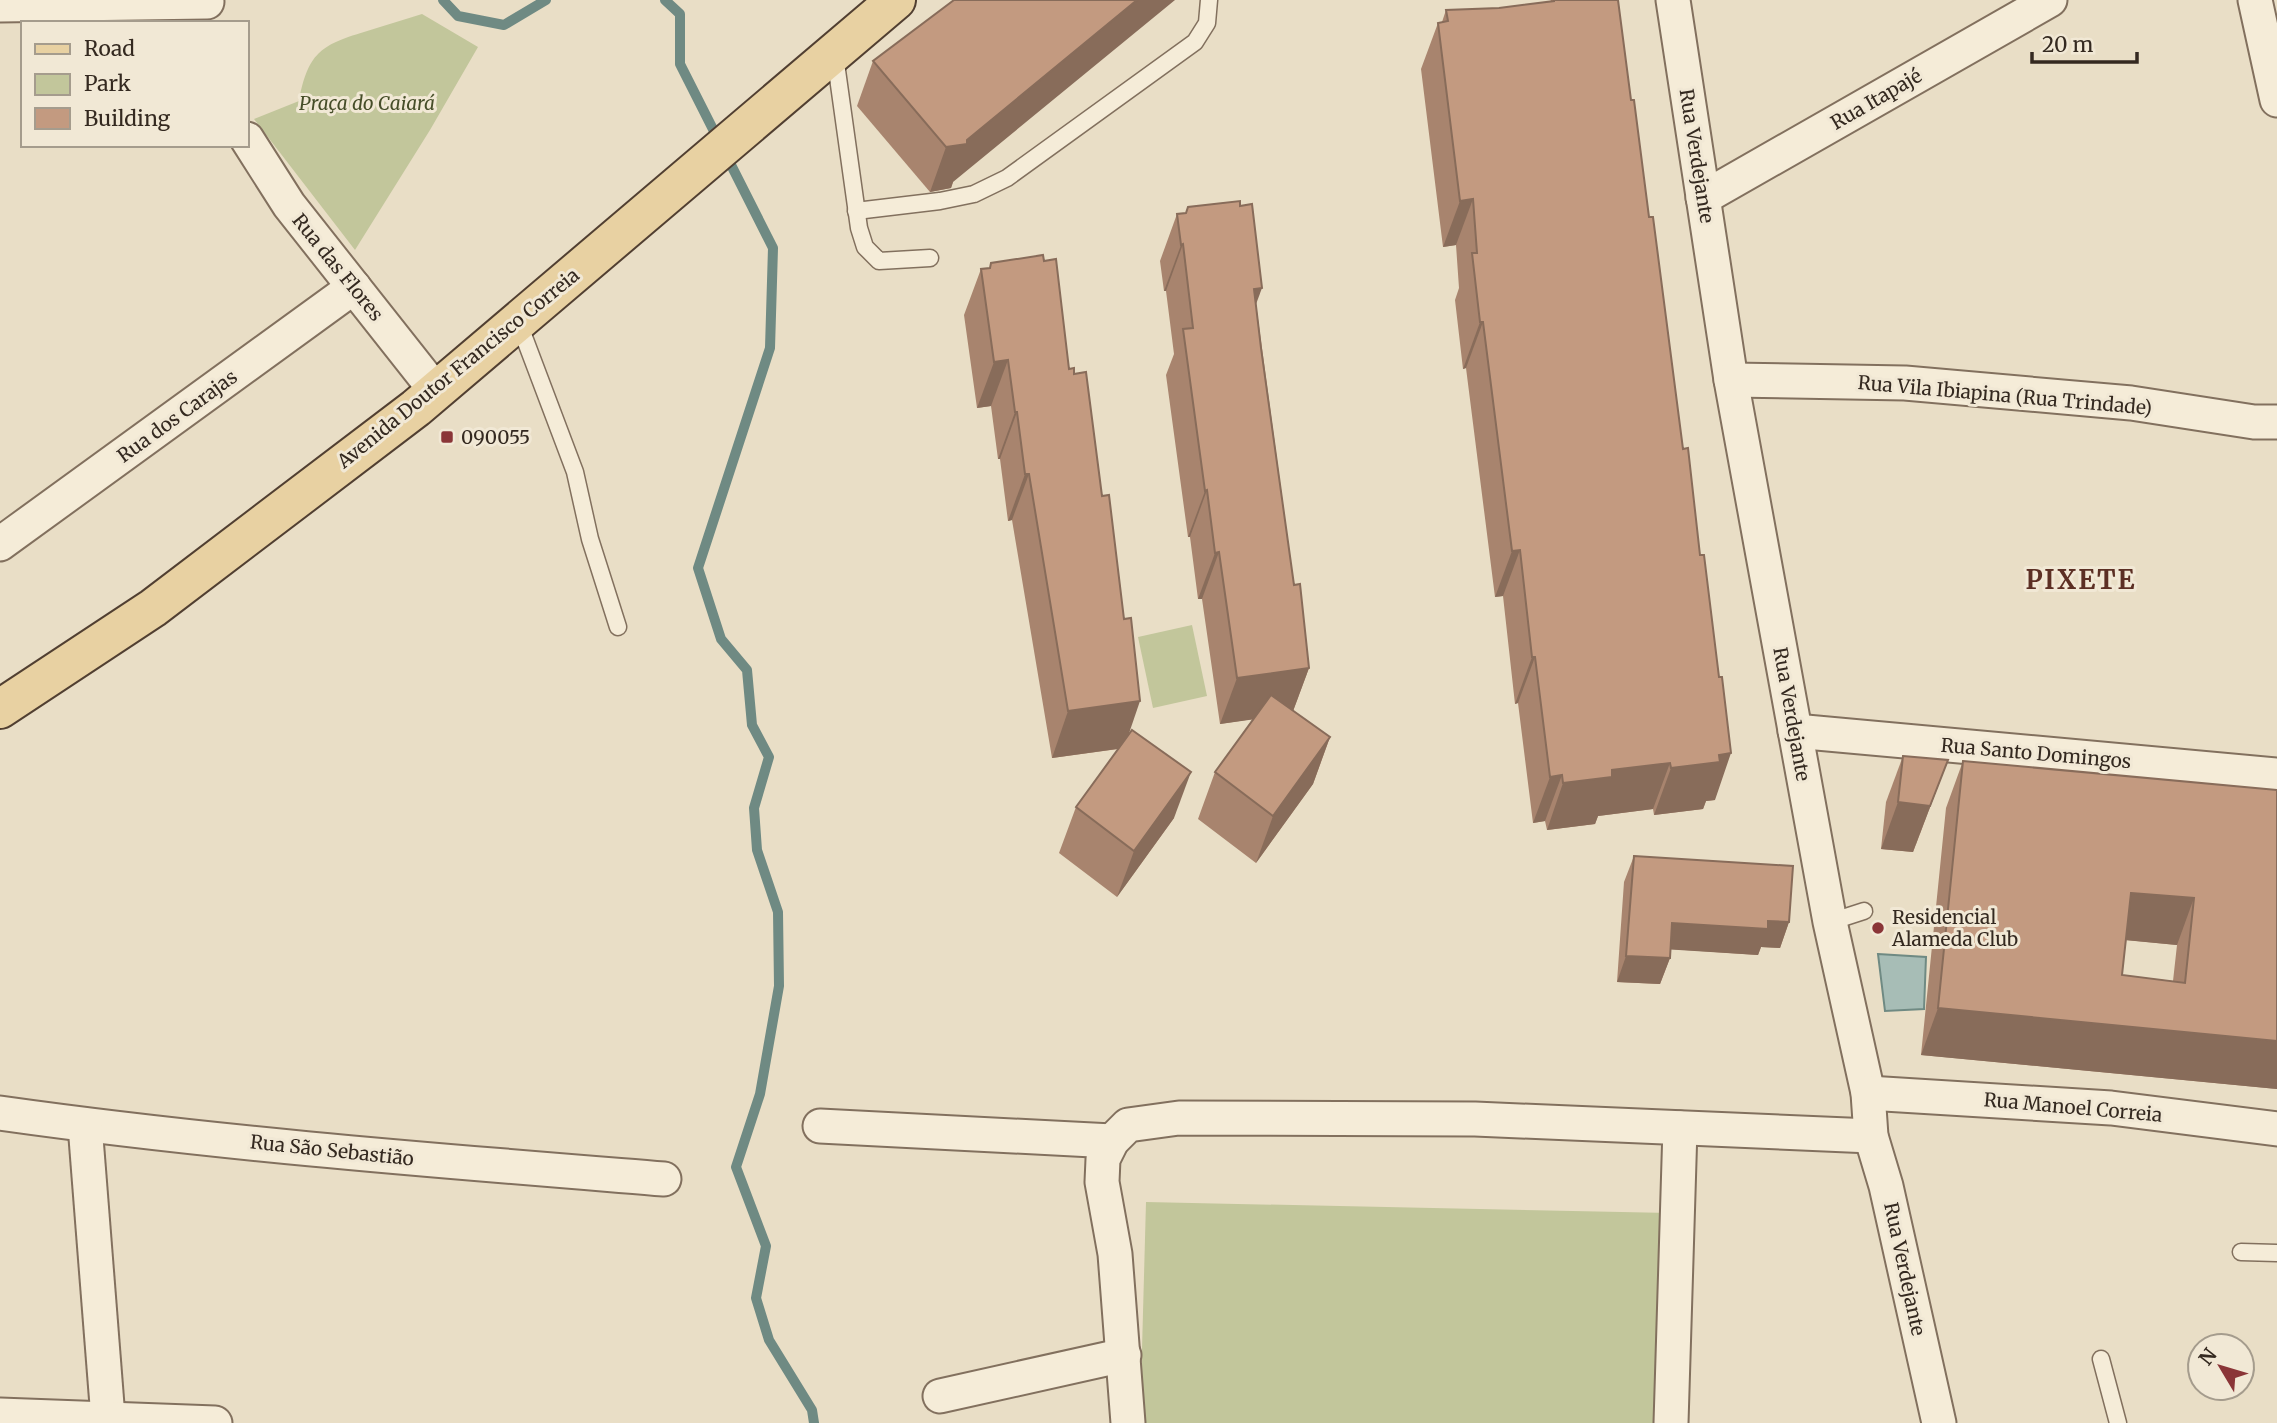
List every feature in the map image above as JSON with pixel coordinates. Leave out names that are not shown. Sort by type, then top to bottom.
[{"type":"main road","name":"Avenida Doutor Francisco Correia","points":[[0,709],[153,608],[436,391],[896,0]]},
{"type":"street","name":"Rua Verdejante","points":[[1673,0],[1731,380],[1829,922],[1868,1093],[1871,1136],[1886,1186],[1938,1423]]},
{"type":"street","name":"Rua Itapajé","points":[[1703,198],[2050,0]]},
{"type":"street","points":[[2255,0],[2277,100]]},
{"type":"street","points":[[0,5],[208,8]]},
{"type":"street","name":"Rua das Flores","points":[[248,141],[289,205],[436,391]]},
{"type":"street","name":"Rua dos Carajas","points":[[0,544],[354,287]]},
{"type":"street","name":"Rua Vila Ibiapina (Rua Trindade)","points":[[1731,380],[1905,383],[2131,403],[2254,422],[2277,422]]},
{"type":"street","name":"Rua Santo Domingos","points":[[1795,731],[2277,775]]},
{"type":"street","name":"Rua Manoel Correia","points":[[1868,1093],[2111,1108],[2277,1129]]},
{"type":"street","name":"Rua São Sebastião","points":[[0,1113],[85,1125],[398,1157],[664,1180]]},
{"type":"street","points":[[1128,1423],[1115,1254],[1102,1182],[1103,1159],[1112,1141],[1128,1125],[1179,1118],[1475,1119],[1871,1136]]},
{"type":"street","points":[[85,1125],[108,1418]]},
{"type":"street","points":[[820,1126],[1112,1141]]},
{"type":"street","points":[[1671,1423],[1680,1128]]},
{"type":"street","points":[[940,1396],[1124,1355]]},
{"type":"street","points":[[17,1418],[108,1418],[215,1423]]},
{"type":"lane","points":[[856,211],[974,194],[1007,178],[1195,42],[1207,23],[1209,0]]},
{"type":"lane","points":[[834,54],[856,211],[865,247],[879,261],[930,258]]},
{"type":"lane","points":[[518,321],[575,472],[590,539],[618,627]]},
{"type":"lane","points":[[1829,922],[1864,911]]},
{"type":"lane","points":[[2241,1252],[2277,1253]]},
{"type":"lane","points":[[2101,1359],[2118,1423]]},
{"type":"green space","name":"Praça do Caiará","points":[[422,14],[478,47],[355,250],[254,119],[299,101],[312,62],[326,47]]},
{"type":"green space","points":[[1192,625],[1207,696],[1153,708],[1138,637]]},
{"type":"green space","points":[[1146,1202],[1670,1213],[1664,1423],[1140,1423]]},
{"type":"water","points":[[1878,954],[1926,957],[1924,1009],[1885,1011]]},
{"type":"building","points":[[954,0],[1137,0],[967,140],[967,144],[946,147],[873,61]]},
{"type":"building","points":[[1554,0],[1618,0],[1649,217],[1653,217],[1683,449],[1688,448],[1700,555],[1704,555],[1731,753],[1719,755],[1720,762],[1671,768],[1670,763],[1612,770],[1612,777],[1563,783],[1562,775],[1550,777],[1535,657],[1532,657],[1520,550],[1512,551],[1472,253],[1477,253],[1473,199],[1460,201],[1438,23],[1448,21],[1446,10],[1499,8]]},
{"type":"building","points":[[1240,201],[1240,206],[1252,204],[1262,288],[1254,289],[1261,348],[1294,585],[1300,584],[1309,668],[1237,678],[1219,552],[1215,553],[1207,490],[1205,491],[1183,329],[1193,328],[1177,214],[1186,213],[1188,207]]},
{"type":"building","points":[[1043,255],[1044,261],[1056,259],[1069,369],[1074,368],[1074,374],[1086,372],[1102,496],[1109,495],[1124,619],[1131,618],[1140,701],[1068,711],[1029,474],[1025,474],[1008,360],[994,362],[981,269],[990,268],[991,263]]},
{"type":"building","points":[[1271,695],[1330,737],[1273,816],[1215,772]]},
{"type":"building","points":[[1132,730],[1191,772],[1134,851],[1076,807]]},
{"type":"building","points":[[1903,756],[1948,760],[1930,806],[1898,802]]},
{"type":"building","points":[[1963,761],[2277,790],[2277,1041],[1938,1008]],"holes":[[[2131,893],[2194,898],[2185,983],[2122,975]]]},
{"type":"building","points":[[1634,856],[1793,866],[1789,922],[1768,921],[1768,929],[1672,923],[1670,958],[1626,956]]},
{"type":"waterway","points":[[443,0],[458,16],[504,25],[546,0]]},
{"type":"waterway","points":[[665,0],[680,14],[680,64],[773,248],[770,348],[698,568],[721,639],[747,670],[752,725],[769,757],[754,808],[757,850],[778,912],[779,986],[760,1094],[736,1167],[766,1246],[756,1298],[769,1340],[812,1410],[814,1423]]},
{"type":"place","name":"090055","points":[[447,437]]},
{"type":"place","name":"Residencial Alameda Club","points":[[1878,928]]},
{"type":"district","name":"PIXETE","points":[[2081,579]]}]
